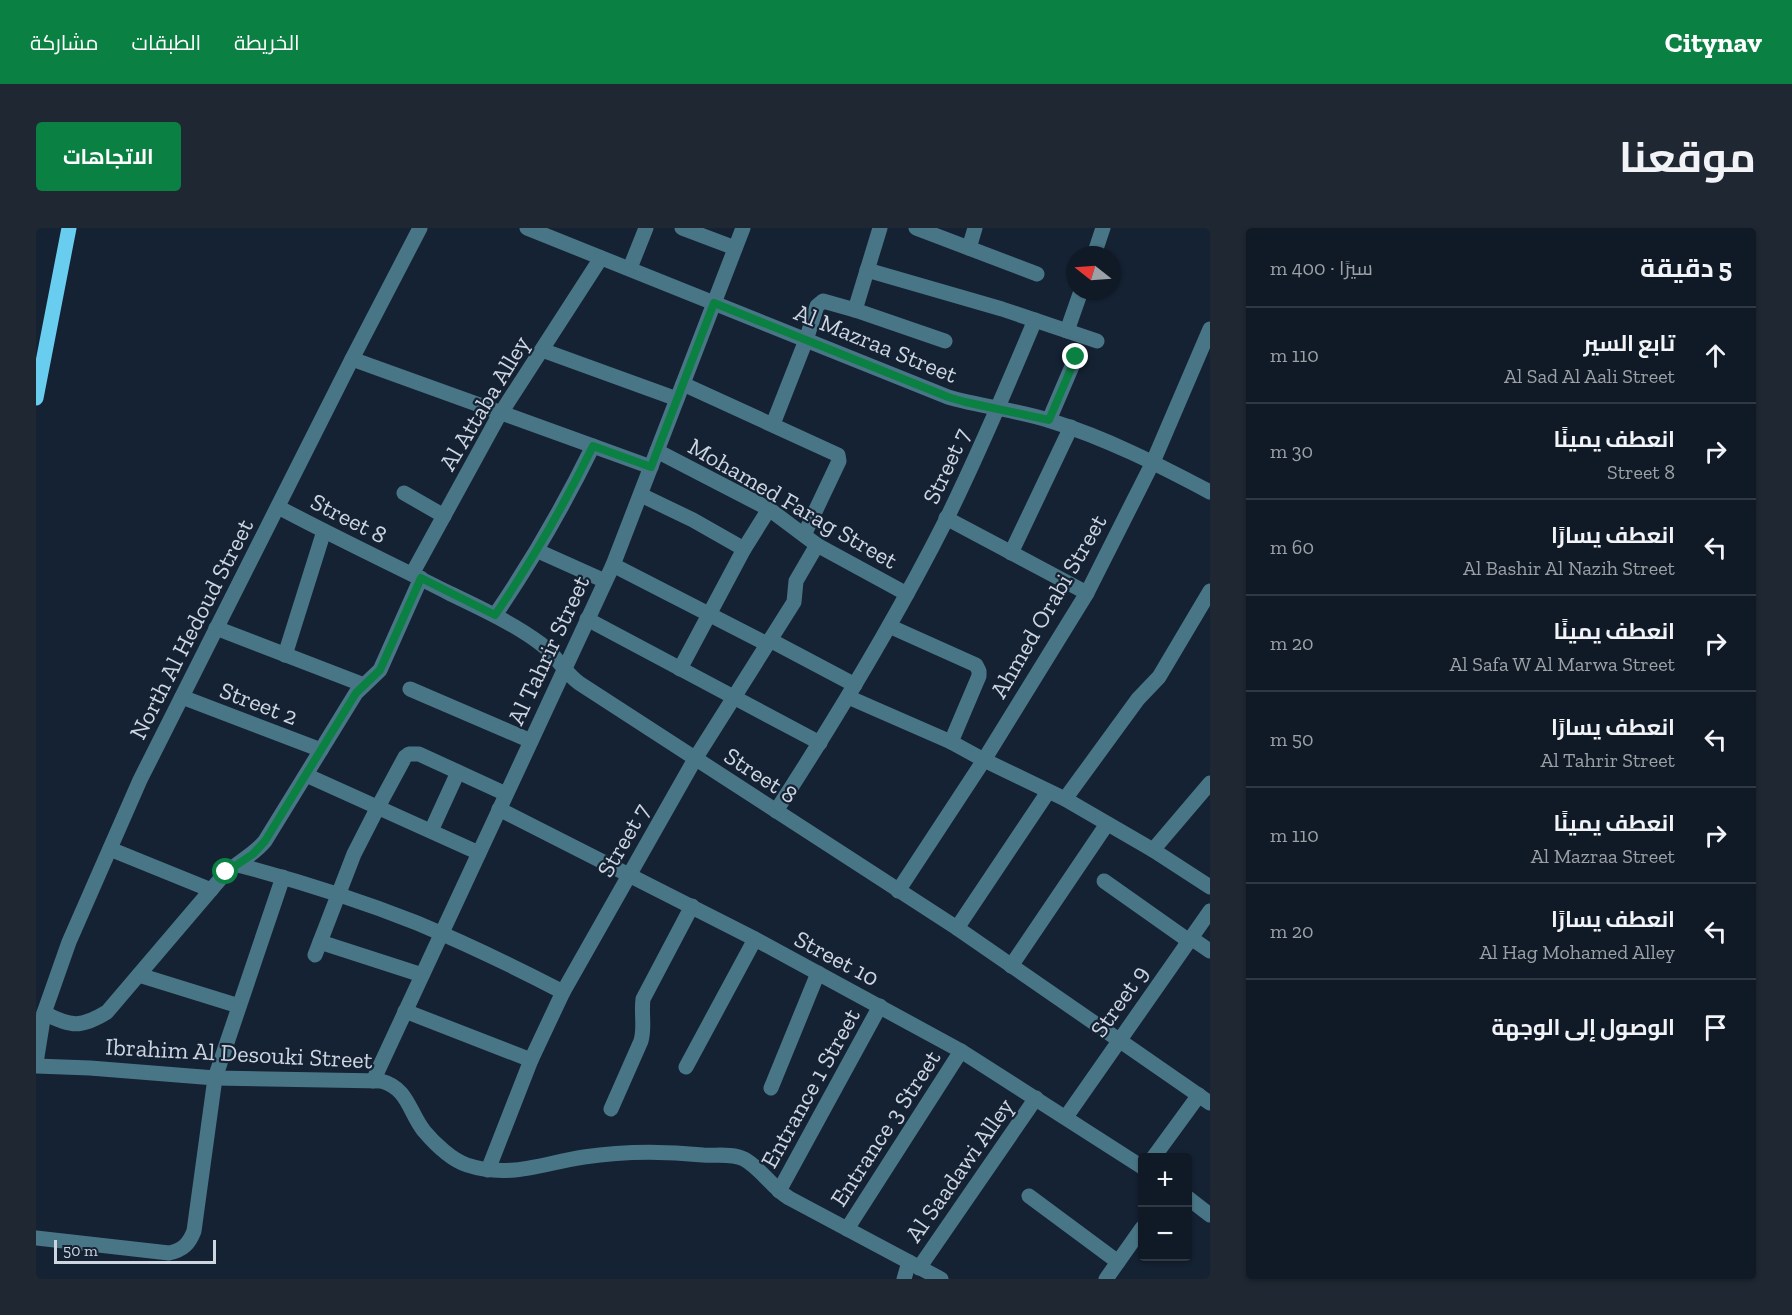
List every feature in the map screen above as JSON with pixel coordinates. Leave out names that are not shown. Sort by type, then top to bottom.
[{"type":"main road","points":[[36,398],[69,228]]},
{"type":"street","name":"North Al Hedoud Street","points":[[36,1065],[44,1013],[69,942],[140,780],[420,228]]},
{"type":"street","name":"Al Mazraa Street","points":[[527,228],[557,233],[601,258],[948,397],[1071,427],[1153,462],[1210,492]]},
{"type":"street","points":[[630,268],[646,228]]},
{"type":"street","points":[[682,228],[735,248]]},
{"type":"street","name":"Al Tahrir Street","points":[[373,1081],[612,565],[743,228]]},
{"type":"street","points":[[855,310],[880,228]]},
{"type":"street","points":[[916,228],[1037,274]]},
{"type":"street","points":[[969,248],[975,228]]},
{"type":"street","points":[[1097,246],[1103,228]]},
{"type":"street","name":"Al Attaba Alley","points":[[44,1013],[61,1021],[76,1024],[91,1022],[107,1012],[226,872],[253,854],[265,841],[356,693],[380,670],[417,576],[444,516],[501,413],[601,258]]},
{"type":"street","points":[[867,270],[1098,341]]},
{"type":"street","points":[[1067,331],[1078,300]]},
{"type":"street","points":[[773,424],[820,303],[826,301],[945,340]]},
{"type":"street","name":"Street 7","points":[[776,811],[852,691],[907,594],[998,408],[1035,320]]},
{"type":"street","name":"Ahmed Orabi Street","points":[[898,891],[984,760],[1087,593],[1153,462],[1210,329]]},
{"type":"street","points":[[542,350],[677,399]]},
{"type":"street","points":[[1049,420],[1076,357]]},
{"type":"street","points":[[352,359],[651,467]]},
{"type":"street","points":[[683,384],[836,453],[839,458],[838,464],[804,535]]},
{"type":"street","points":[[1011,553],[1071,427]]},
{"type":"street","points":[[495,615],[538,550],[593,446]]},
{"type":"street","name":"Mohamed Farag Street","points":[[657,452],[769,510],[817,545],[907,594]]},
{"type":"street","points":[[404,493],[444,516]]},
{"type":"street","points":[[640,495],[693,520],[744,549]]},
{"type":"street","name":"Street 8","points":[[278,507],[495,615],[542,644],[579,683],[957,928],[1204,1099]]},
{"type":"street","points":[[680,669],[744,549],[769,510]]},
{"type":"street","points":[[946,518],[1087,593]]},
{"type":"street","points":[[285,655],[324,531]]},
{"type":"street","name":"Street 7","points":[[488,1170],[531,1060],[564,992],[695,759],[794,602],[796,581],[817,545]]},
{"type":"street","points":[[538,550],[605,581]]},
{"type":"street","points":[[612,565],[769,642],[852,691],[984,760],[1065,799],[1153,850],[1210,887]]},
{"type":"street","points":[[1065,799],[1138,699],[1159,677],[1210,591]]},
{"type":"street","points":[[587,619],[820,743]]},
{"type":"street","points":[[889,626],[976,665],[979,670],[979,676],[951,742]]},
{"type":"street","points":[[216,628],[364,685]]},
{"type":"street","points":[[410,689],[531,741]]},
{"type":"street","name":"Street 2","points":[[182,697],[321,750]]},
{"type":"street","points":[[422,975],[317,949],[354,854],[405,757],[409,754],[418,754],[506,794]]},
{"type":"street","points":[[431,831],[458,772]]},
{"type":"street","points":[[306,775],[479,853]]},
{"type":"street","points":[[1153,850],[1210,783]]},
{"type":"street","points":[[957,928],[1048,792]]},
{"type":"street","name":"Street 10","points":[[499,809],[692,906],[880,1006],[961,1051],[1138,1164]]},
{"type":"street","points":[[1011,966],[1107,824]]},
{"type":"street","points":[[110,849],[211,890]]},
{"type":"street","points":[[238,865],[338,894],[441,933],[564,992]]},
{"type":"street","points":[[36,1238],[169,1253],[178,1251],[191,1239],[215,1078],[283,877]]},
{"type":"street","points":[[1104,881],[1190,940],[1210,951]]},
{"type":"street","points":[[611,1109],[644,1033],[643,999],[692,906]]},
{"type":"street","name":"Street 9","points":[[1066,1117],[1210,911]]},
{"type":"street","points":[[686,1067],[755,939]]},
{"type":"street","points":[[771,1088],[819,973]]},
{"type":"street","points":[[139,975],[239,1006]]},
{"type":"street","name":"Entrance 1 Street","points":[[779,1191],[880,1006]]},
{"type":"street","points":[[405,1011],[531,1060]]},
{"type":"street","name":"Entrance 3 Street","points":[[847,1229],[961,1051]]},
{"type":"street","name":"Ibrahim Al Desouki Street","points":[[36,1065],[215,1078],[389,1083],[397,1087],[424,1131],[450,1155],[465,1164],[488,1170],[504,1172],[584,1157],[621,1154],[668,1153],[730,1156],[745,1160],[779,1191],[940,1279]]},
{"type":"street","name":"Al Saadawi Alley","points":[[904,1279],[1036,1098]]},
{"type":"street","points":[[1157,1153],[1204,1099]]},
{"type":"street","points":[[1029,1196],[1118,1262]]},
{"type":"street","points":[[1192,1201],[1210,1215]]},
{"type":"street","points":[[1106,1279],[1138,1235]]},
{"type":"route","points":[[226,872],[260,848],[356,693],[380,670],[421,578],[495,615],[538,550],[593,446],[651,467],[714,303],[948,397],[1049,420],[1076,357]]}]
